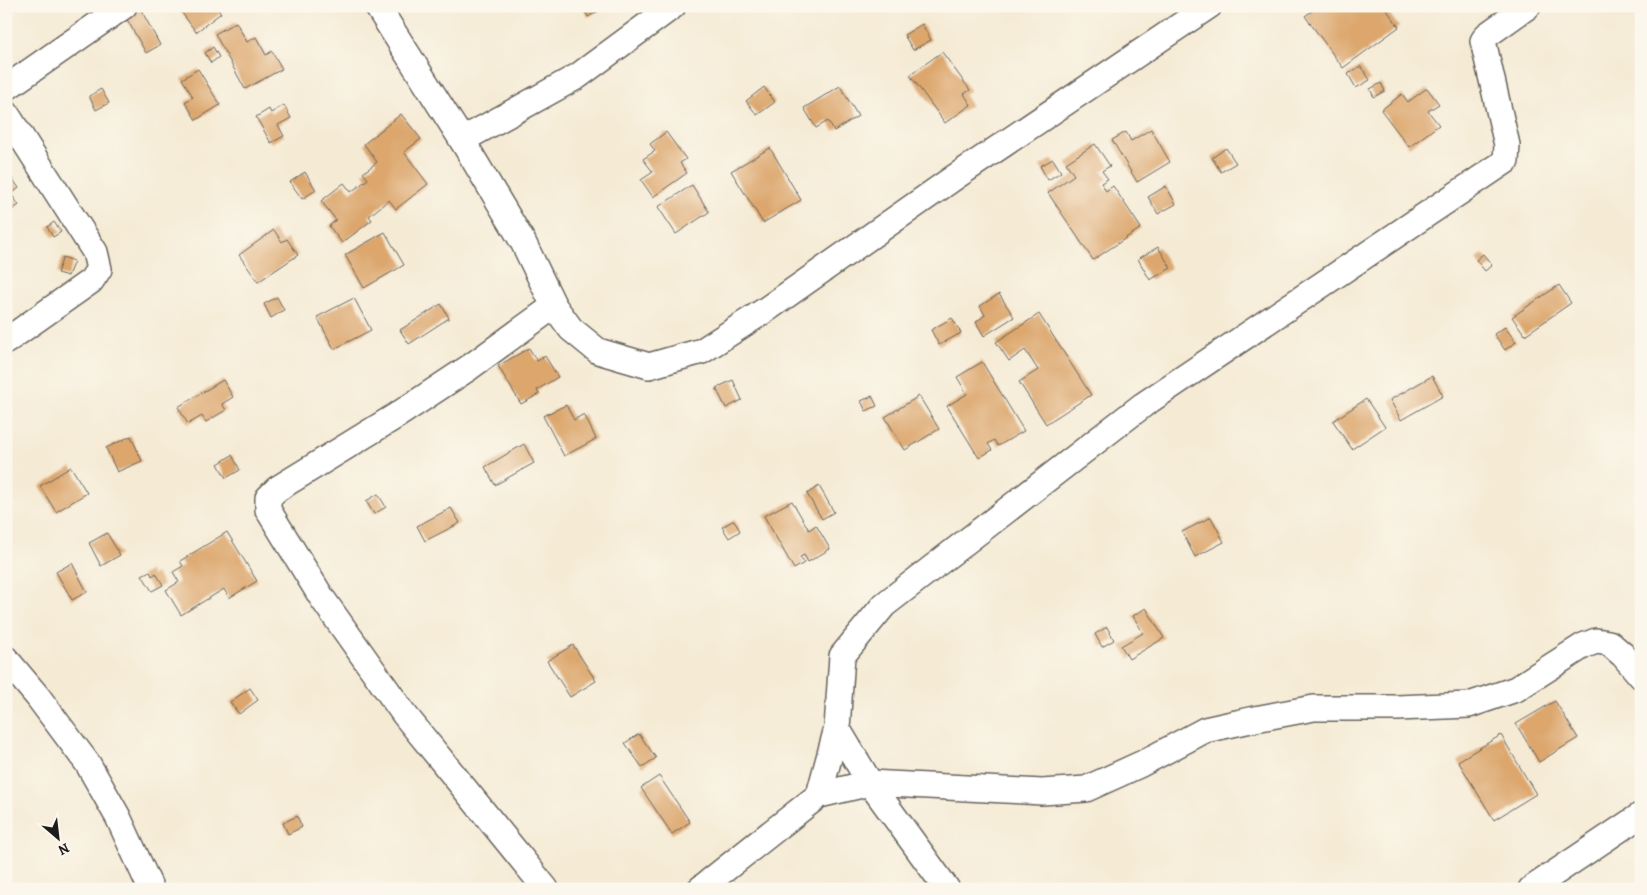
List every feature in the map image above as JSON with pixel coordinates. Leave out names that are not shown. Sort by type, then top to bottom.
[{"type":"street","points":[[6,88],[124,6]]},
{"type":"street","points":[[377,6],[462,140],[523,242],[554,306],[571,329],[598,351],[649,366],[702,351],[768,309],[955,178],[1210,6]]},
{"type":"street","points":[[462,140],[578,76],[673,6]]},
{"type":"street","points":[[818,795],[837,728],[842,656],[884,605],[1143,405],[1506,161],[1507,145],[1483,41],[1486,34],[1528,6]]},
{"type":"street","points":[[6,113],[95,252],[100,269],[91,281],[6,341]]},
{"type":"street","points":[[546,889],[404,714],[322,598],[268,510],[268,498],[277,489],[396,416],[470,367],[554,306]]},
{"type":"street","points":[[700,889],[818,795],[870,783],[1042,792],[1086,789],[1141,764],[1205,730],[1255,719],[1314,708],[1397,708],[1469,705],[1516,689],[1583,646],[1596,641],[1609,643],[1623,655],[1641,676]]},
{"type":"street","points":[[6,659],[38,697],[88,764],[118,817],[151,889]]},
{"type":"street","points":[[837,728],[870,783],[947,889]]},
{"type":"street","points":[[1532,889],[1641,815]]},
{"type":"building","points":[[177,6],[216,6],[221,13],[196,32]]},
{"type":"building","points":[[582,6],[607,6],[588,17]]},
{"type":"building","points":[[1319,6],[1384,6],[1399,27],[1343,68],[1305,16]]},
{"type":"building","points":[[140,8],[160,45],[146,53],[125,16]]},
{"type":"building","points":[[236,22],[247,42],[256,37],[266,55],[272,51],[282,69],[245,89],[215,34]]},
{"type":"building","points":[[922,24],[931,40],[913,50],[904,35]]},
{"type":"building","points":[[213,47],[219,57],[211,63],[205,53]]},
{"type":"building","points":[[942,52],[970,90],[964,94],[971,105],[945,123],[910,75]]},
{"type":"building","points":[[1361,66],[1370,80],[1356,88],[1348,74]]},
{"type":"building","points":[[198,69],[220,105],[196,120],[185,102],[193,97],[182,79]]},
{"type":"building","points":[[1381,83],[1385,91],[1374,97],[1370,89]]},
{"type":"building","points":[[840,86],[858,116],[834,131],[828,121],[816,128],[804,108]]},
{"type":"building","points":[[764,87],[775,102],[757,115],[746,101]]},
{"type":"building","points":[[1427,88],[1439,104],[1428,111],[1439,125],[1409,147],[1381,110],[1402,94],[1408,102]]},
{"type":"building","points":[[101,89],[109,103],[96,110],[89,96]]},
{"type":"building","points":[[284,105],[291,118],[278,125],[284,136],[271,143],[256,117],[269,109],[271,113]]},
{"type":"building","points":[[401,114],[421,139],[404,152],[428,184],[396,209],[389,200],[369,216],[372,220],[342,243],[329,226],[336,220],[321,201],[344,183],[351,192],[368,179],[363,173],[377,162],[364,144]]},
{"type":"building","points":[[1151,129],[1170,162],[1137,182],[1112,140],[1126,132],[1131,141]]},
{"type":"building","points":[[666,132],[686,159],[680,163],[687,173],[653,197],[641,180],[653,172],[643,159],[655,151],[650,144]]},
{"type":"building","points":[[1095,144],[1110,166],[1102,171],[1108,179],[1101,183],[1106,191],[1113,186],[1141,228],[1093,260],[1048,193],[1074,175],[1066,163]]},
{"type":"building","points":[[770,148],[801,200],[763,223],[731,171]]},
{"type":"building","points":[[1226,148],[1236,163],[1221,172],[1212,158]]},
{"type":"building","points":[[1053,159],[1061,172],[1048,180],[1040,166]]},
{"type":"building","points":[[6,170],[19,188],[11,194],[19,205],[6,214]]},
{"type":"building","points":[[305,172],[316,190],[302,199],[290,182]]},
{"type":"building","points":[[692,185],[709,212],[676,234],[658,207]]},
{"type":"building","points":[[1166,186],[1176,204],[1158,214],[1148,197]]},
{"type":"building","points":[[54,222],[61,232],[53,237],[47,227]]},
{"type":"building","points":[[274,230],[282,242],[287,239],[298,255],[258,282],[239,255]]},
{"type":"building","points":[[385,232],[404,265],[364,288],[345,255]]},
{"type":"building","points":[[1158,247],[1171,268],[1150,280],[1138,259]]},
{"type":"building","points":[[1483,254],[1492,265],[1485,271],[1476,260]]},
{"type":"building","points":[[63,257],[74,261],[68,276],[57,273]]},
{"type":"building","points":[[1559,285],[1571,303],[1525,335],[1512,317]]},
{"type":"building","points":[[999,294],[1014,317],[984,336],[976,322],[985,315],[980,306]]},
{"type":"building","points":[[277,297],[284,310],[271,318],[264,304]]},
{"type":"building","points":[[354,298],[371,330],[334,349],[317,317]]},
{"type":"building","points":[[441,304],[449,318],[409,344],[400,330]]},
{"type":"building","points":[[1039,314],[1091,395],[1046,424],[1019,382],[1038,370],[1025,350],[1009,361],[996,342]]},
{"type":"building","points":[[952,318],[961,333],[939,345],[931,330]]},
{"type":"building","points":[[1505,327],[1516,342],[1505,350],[1494,334]]},
{"type":"building","points":[[529,348],[537,361],[545,356],[558,377],[537,390],[539,394],[521,404],[498,366]]},
{"type":"building","points":[[982,362],[1024,431],[998,446],[994,440],[988,444],[992,450],[979,458],[947,406],[967,394],[957,377]]},
{"type":"building","points":[[1432,376],[1443,396],[1401,420],[1390,400]]},
{"type":"building","points":[[223,380],[233,397],[222,404],[226,410],[206,422],[202,416],[188,424],[178,407]]},
{"type":"building","points":[[733,380],[742,400],[726,408],[716,388]]},
{"type":"building","points":[[872,396],[877,406],[866,411],[861,401]]},
{"type":"building","points":[[919,396],[939,429],[905,450],[885,417]]},
{"type":"building","points":[[1366,399],[1385,427],[1352,449],[1333,421]]},
{"type":"building","points":[[566,405],[574,420],[584,414],[596,439],[564,456],[543,416]]},
{"type":"building","points":[[131,436],[142,461],[117,472],[106,448]]},
{"type":"building","points":[[524,444],[534,463],[495,485],[485,467]]},
{"type":"building","points":[[232,455],[240,470],[226,478],[218,464]]},
{"type":"building","points":[[71,467],[87,493],[56,512],[40,486]]},
{"type":"building","points":[[819,486],[834,512],[822,519],[807,494]]},
{"type":"building","points":[[378,494],[386,507],[374,514],[366,501]]},
{"type":"building","points":[[792,501],[809,530],[816,525],[830,549],[808,562],[804,555],[800,557],[804,563],[794,569],[764,516]]},
{"type":"building","points":[[451,508],[460,523],[425,541],[417,526]]},
{"type":"building","points":[[1211,517],[1224,542],[1195,557],[1182,532]]},
{"type":"building","points":[[734,520],[740,531],[729,538],[722,527]]},
{"type":"building","points":[[227,532],[257,581],[229,598],[224,589],[181,615],[166,590],[179,582],[173,572],[183,566],[180,561]]},
{"type":"building","points":[[107,533],[120,555],[101,566],[89,543]]},
{"type":"building","points":[[72,563],[87,592],[72,600],[56,572]]},
{"type":"building","points":[[150,571],[152,576],[156,573],[163,585],[152,591],[142,575]]},
{"type":"building","points":[[1146,608],[1164,638],[1129,659],[1121,646],[1143,633],[1133,616]]},
{"type":"building","points":[[1107,627],[1114,640],[1102,647],[1095,634]]},
{"type":"building","points":[[573,645],[596,681],[570,697],[547,661]]},
{"type":"building","points":[[250,688],[258,700],[239,714],[230,702]]},
{"type":"building","points":[[1555,701],[1578,738],[1539,762],[1516,724]]},
{"type":"building","points":[[639,734],[656,758],[642,767],[625,743]]},
{"type":"building","points":[[1501,735],[1536,794],[1494,820],[1458,761]]},
{"type":"building","points":[[659,776],[690,822],[672,834],[641,788]]},
{"type":"building","points":[[297,816],[302,827],[288,834],[283,823]]}]
